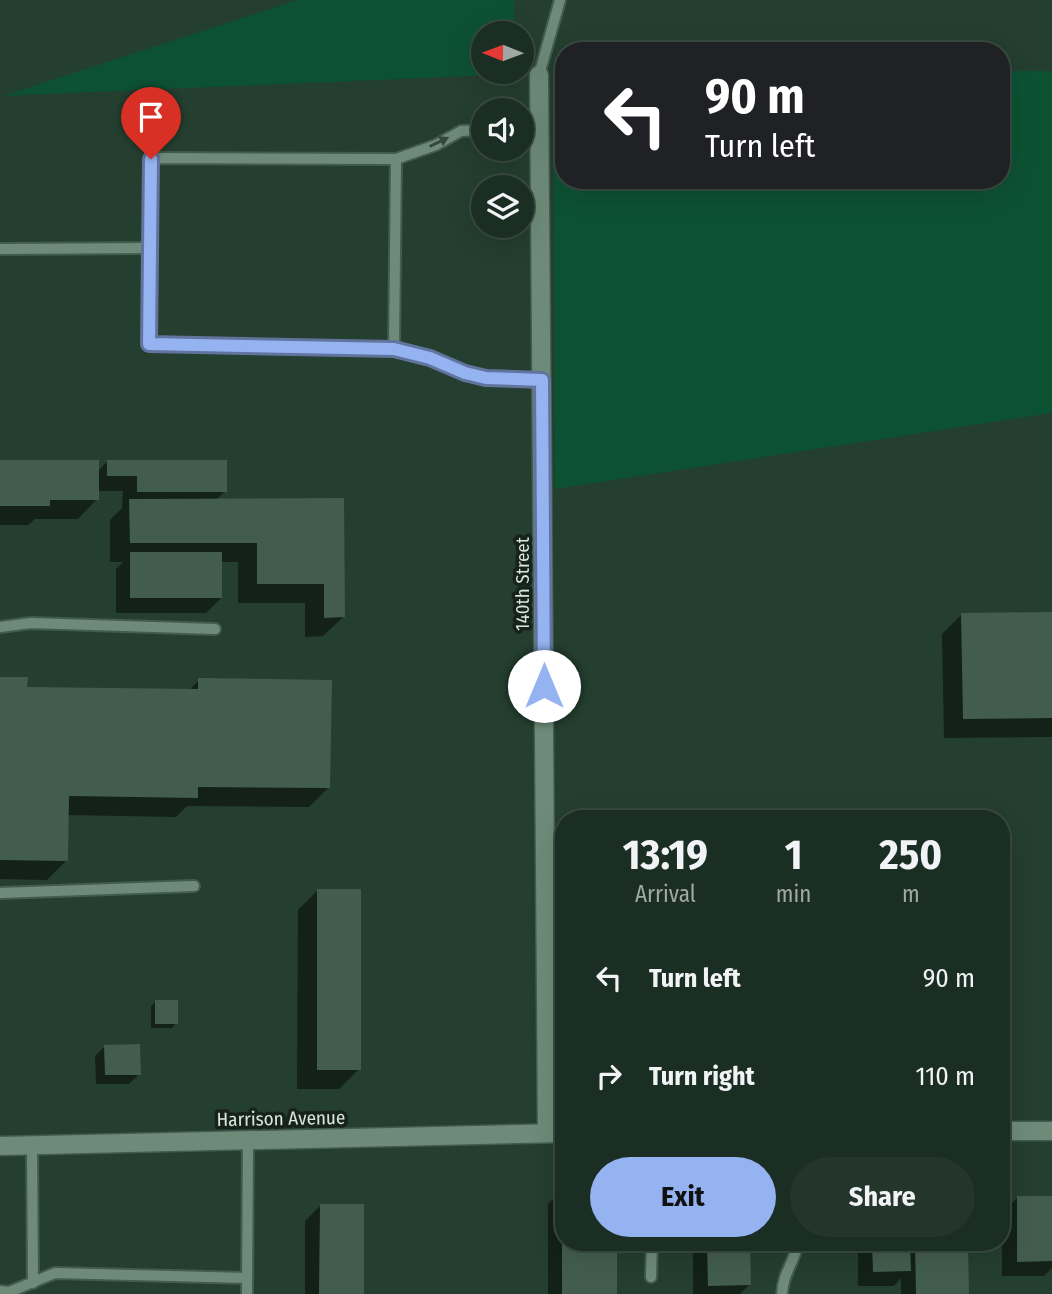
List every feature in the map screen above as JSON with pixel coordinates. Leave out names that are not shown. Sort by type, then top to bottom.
[{"type":"street","name":"140th Street","points":[[534,112],[540,75]]},
{"type":"street","name":"140th Street","points":[[532,161],[542,380],[555,1133]]},
{"type":"street","points":[[1010,1131],[1052,1131]]},
{"type":"street","name":"Harrison Avenue","points":[[0,1146],[555,1133]]},
{"type":"lane","points":[[540,75],[560,0]]},
{"type":"lane","points":[[471,131],[461,131],[436,145],[396,159],[151,159],[149,344],[394,349],[430,358],[465,373],[486,378],[542,380]]},
{"type":"lane","points":[[394,349],[396,159]]},
{"type":"lane","points":[[0,249],[150,248]]},
{"type":"lane","points":[[0,627],[30,623],[215,629]]},
{"type":"lane","points":[[0,893],[194,886]]},
{"type":"lane","points":[[247,1294],[248,1140]]},
{"type":"lane","points":[[32,1145],[33,1283]]},
{"type":"lane","points":[[651,1277],[652,1251]]},
{"type":"lane","points":[[782,1294],[783,1277],[797,1251]]},
{"type":"lane","points":[[0,1292],[33,1283],[55,1273],[247,1278]]},
{"type":"green space","points":[[297,0],[514,0],[514,21],[471,21],[471,76],[3,96]]},
{"type":"green space","points":[[1010,71],[1052,71],[1052,413],[555,489],[553,72],[555,189],[1010,189]]},
{"type":"building","points":[[0,460],[99,460],[99,500],[50,500],[50,506],[0,506]]},
{"type":"building","points":[[107,460],[227,460],[227,492],[137,492],[137,476],[107,476]]},
{"type":"building","points":[[344,498],[345,617],[324,618],[324,584],[257,584],[257,543],[130,543],[129,499]]},
{"type":"building","points":[[130,552],[222,552],[222,598],[130,598]]},
{"type":"building","points":[[1052,612],[1052,718],[963,719],[961,613]]},
{"type":"building","points":[[0,677],[28,677],[27,687],[198,689],[198,678],[332,680],[330,788],[198,787],[198,798],[69,796],[68,861],[0,860]]},
{"type":"building","points":[[317,889],[361,889],[361,1070],[317,1070]]},
{"type":"building","points":[[155,1000],[178,1000],[178,1024],[155,1024]]},
{"type":"building","points":[[140,1044],[141,1075],[105,1075],[104,1045]]},
{"type":"building","points":[[1017,1196],[1052,1196],[1052,1261],[1017,1262]]},
{"type":"building","points":[[320,1204],[364,1204],[364,1294],[319,1294]]},
{"type":"building","points":[[562,1251],[617,1251],[617,1294],[562,1294]]},
{"type":"building","points":[[707,1251],[750,1251],[751,1285],[708,1286]]},
{"type":"building","points":[[872,1251],[910,1251],[911,1271],[873,1272]]},
{"type":"building","points":[[915,1251],[968,1251],[969,1294],[916,1294]]},
{"type":"route","points":[[151,159],[149,344],[394,349],[430,358],[465,373],[486,378],[542,380],[544,686]]}]
